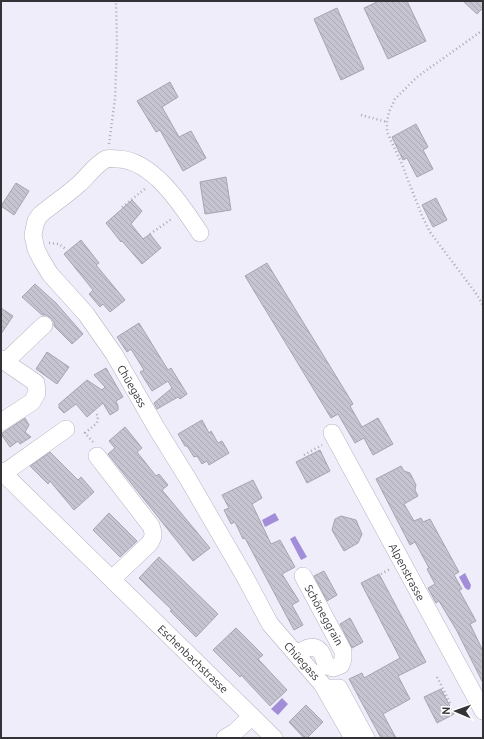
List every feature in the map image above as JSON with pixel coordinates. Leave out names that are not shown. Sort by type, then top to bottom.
[{"type":"street","points":[[107,159],[120,159],[133,162],[157,178],[184,210],[200,233]]},
{"type":"street","name":"Chüegass","points":[[107,159],[95,168],[78,185],[40,214],[36,221],[33,235],[36,249],[50,274],[86,314],[114,354],[188,479],[270,624],[313,672],[326,691],[353,738]]},
{"type":"street","points":[[1,422],[32,402],[37,393],[36,384],[3,361],[44,325]]},
{"type":"street","points":[[2,472],[66,429]]},
{"type":"street","name":"Alpenstrasse","points":[[328,438],[483,712]]},
{"type":"street","points":[[97,456],[151,526],[154,533],[149,544],[112,580]]},
{"type":"street","name":"Eschenbachstrasse","points":[[2,472],[274,738]]},
{"type":"street","name":"Schöneggrain","points":[[296,654],[307,647],[316,648],[320,651],[327,666],[333,668],[342,665],[344,659],[343,651],[303,576]]},
{"type":"street","points":[[326,691],[331,688],[339,688],[366,738]]},
{"type":"street","points":[[225,738],[235,732],[252,716]]},
{"type":"path","points":[[107,159],[112,132],[115,99],[117,37],[116,1]]},
{"type":"path","points":[[483,30],[417,77],[395,99],[389,112],[387,122],[387,132],[430,232],[483,304]]},
{"type":"path","points":[[361,115],[387,122]]},
{"type":"path","points":[[122,207],[157,178]]},
{"type":"path","points":[[150,234],[184,210]]},
{"type":"path","points":[[95,412],[99,420],[85,433],[98,448],[97,456]]},
{"type":"path","points":[[304,455],[328,438]]},
{"type":"path","points":[[437,677],[450,703]]},
{"type":"shaded area","points":[[275,513],[279,520],[265,527],[262,520]]},
{"type":"shaded area","points":[[295,536],[307,557],[301,560],[290,539]]},
{"type":"shaded area","points":[[465,573],[471,585],[470,589],[468,590],[465,588],[459,577]]},
{"type":"shaded area","points":[[282,698],[288,704],[278,715],[271,709]]},
{"type":"building","points":[[379,1],[407,1],[426,41],[388,59],[364,8]]},
{"type":"building","points":[[463,1],[483,1],[483,8],[477,14]]},
{"type":"building","points":[[337,8],[364,69],[341,80],[314,19]]},
{"type":"building","points":[[170,82],[178,97],[162,107],[179,137],[191,131],[206,158],[183,171],[160,130],[156,132],[137,101]]},
{"type":"building","points":[[416,124],[428,147],[423,150],[433,169],[417,177],[407,158],[403,160],[392,137]]},
{"type":"building","points":[[226,177],[231,210],[205,214],[200,182]]},
{"type":"building","points":[[16,183],[29,191],[14,215],[1,206]]},
{"type":"building","points":[[436,198],[447,220],[433,227],[422,205]]},
{"type":"building","points":[[132,200],[142,211],[131,224],[143,239],[150,234],[161,248],[142,264],[122,241],[121,242],[106,223]]},
{"type":"building","points":[[81,240],[99,263],[96,265],[125,300],[110,312],[103,304],[100,307],[89,294],[93,290],[64,254]]},
{"type":"building","points":[[267,263],[353,404],[350,406],[362,427],[378,418],[393,444],[373,455],[364,438],[355,443],[338,414],[331,418],[245,276]]},
{"type":"building","points":[[35,284],[56,303],[83,334],[72,344],[54,326],[54,322],[51,318],[46,315],[42,315],[22,297]]},
{"type":"building","points":[[1,308],[13,316],[1,334]]},
{"type":"building","points":[[139,323],[168,370],[171,368],[187,394],[180,399],[178,397],[157,409],[154,403],[172,388],[168,381],[152,391],[140,372],[144,370],[131,349],[127,352],[117,337]]},
{"type":"building","points":[[47,352],[69,367],[57,384],[36,369]]},
{"type":"building","points":[[106,368],[123,397],[116,401],[118,410],[110,415],[103,403],[87,417],[76,404],[64,413],[59,408],[59,404],[87,380],[102,390],[105,387],[94,375]]},
{"type":"building","points":[[25,418],[29,425],[25,432],[31,437],[20,444],[18,441],[10,447],[1,434]]},
{"type":"building","points":[[202,420],[209,433],[211,431],[218,443],[222,441],[229,453],[209,465],[207,461],[202,464],[197,456],[194,457],[178,434]]},
{"type":"building","points":[[125,427],[142,448],[137,452],[156,476],[159,474],[168,485],[162,490],[210,548],[193,561],[108,454],[115,448],[109,441]]},
{"type":"building","points":[[320,450],[330,471],[307,483],[296,462]]},
{"type":"building","points":[[50,452],[78,480],[81,477],[94,492],[74,510],[50,481],[48,484],[30,466]]},
{"type":"building","points":[[401,466],[404,471],[410,473],[416,485],[415,490],[418,496],[404,504],[414,521],[421,518],[423,522],[430,519],[459,572],[454,575],[462,589],[459,590],[476,621],[470,624],[483,651],[483,683],[457,631],[439,601],[436,603],[428,588],[435,584],[427,569],[429,568],[415,542],[410,545],[376,479]]},
{"type":"building","points":[[253,480],[262,498],[252,504],[271,544],[280,540],[295,567],[282,574],[299,601],[292,605],[303,625],[294,630],[245,538],[243,539],[235,522],[231,524],[224,510],[229,508],[222,495]]},
{"type":"building","points":[[109,513],[137,541],[120,557],[93,530]]},
{"type":"building","points":[[341,516],[356,520],[362,534],[358,543],[344,551],[332,530],[335,519]]},
{"type":"building","points":[[159,557],[218,614],[196,637],[170,611],[172,610],[139,578]]},
{"type":"building","points":[[324,571],[337,595],[327,601],[314,576]]},
{"type":"building","points":[[379,574],[426,662],[398,676],[410,699],[383,714],[396,738],[381,738],[349,679],[362,673],[364,678],[400,658],[361,583]]},
{"type":"building","points":[[350,618],[363,642],[352,648],[340,624]]},
{"type":"building","points":[[236,628],[263,655],[258,659],[287,690],[270,706],[241,675],[240,677],[213,650]]},
{"type":"building","points":[[441,689],[454,714],[437,723],[424,697]]},
{"type":"building","points":[[306,705],[323,722],[307,738],[304,738],[289,722]]}]
